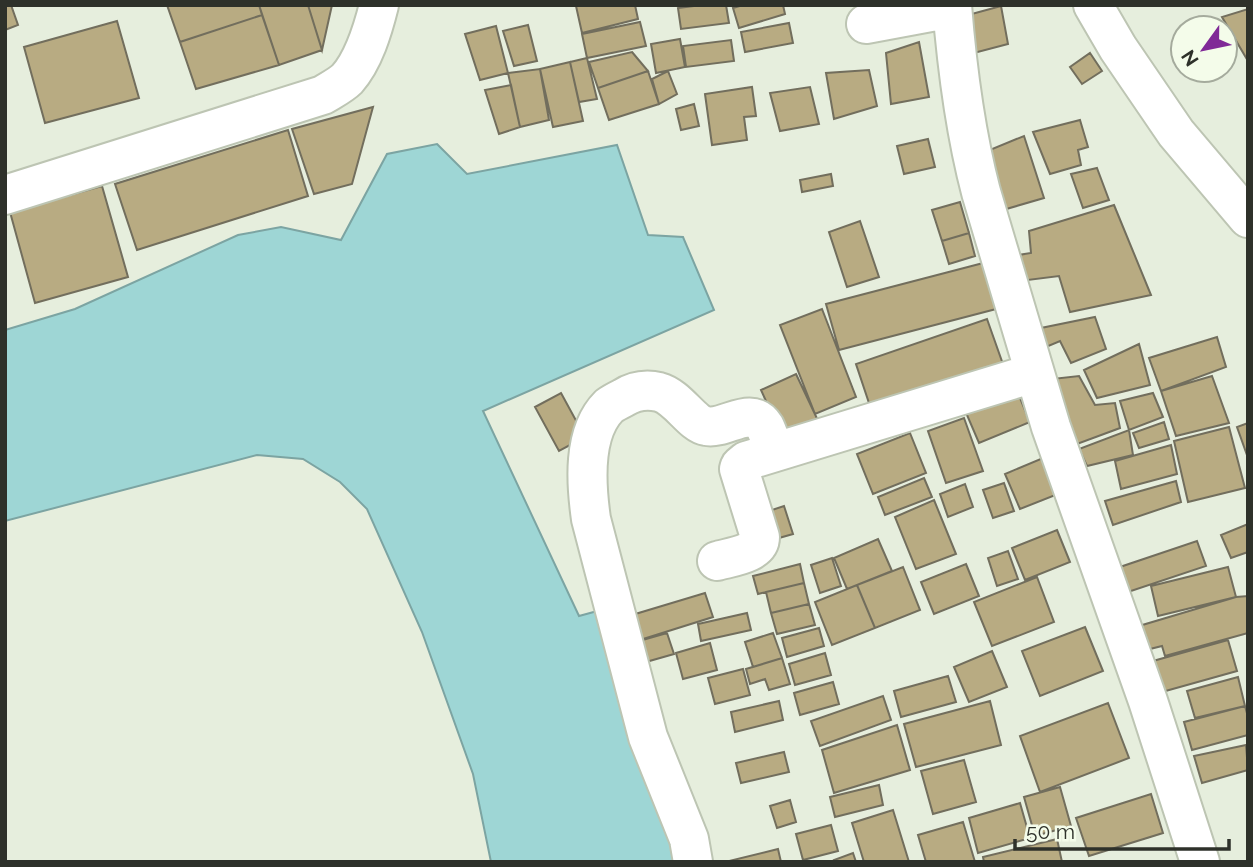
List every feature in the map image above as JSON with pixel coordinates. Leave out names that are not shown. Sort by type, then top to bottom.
[{"type":"main road","points":[[5,195],[323,95],[346,80],[361,58],[379,5]]},
{"type":"main road","points":[[1093,5],[1118,48],[1176,133],[1248,218]]},
{"type":"main road","points":[[866,24],[952,6],[972,159],[1051,427],[1200,862]]},
{"type":"main road","points":[[717,561],[749,551],[760,543],[740,471],[740,466],[746,461],[1034,373]]},
{"type":"main road","points":[[693,862],[689,839],[648,737],[591,519],[587,491],[589,450],[597,423],[610,405],[632,392],[646,391],[661,392],[678,403],[696,422],[705,426],[719,426],[748,416],[757,418],[765,427],[775,452]]},
{"type":"water","points":[[437,144],[467,174],[617,145],[648,235],[683,237],[714,310],[483,411],[579,616],[601,610],[678,862],[491,862],[473,774],[422,632],[367,509],[340,482],[303,459],[257,455],[5,521],[5,330],[75,309],[238,235],[281,227],[341,240],[387,154]]},
{"type":"building","points":[[5,5],[11,5],[18,25],[5,30]]},
{"type":"building","points":[[167,5],[259,5],[262,15],[180,42]]},
{"type":"building","points":[[259,5],[308,5],[322,50],[279,65]]},
{"type":"building","points":[[308,5],[332,5],[322,50]]},
{"type":"building","points":[[635,5],[638,19],[582,33],[576,6]]},
{"type":"building","points":[[726,5],[729,23],[681,29],[678,8]]},
{"type":"building","points":[[743,5],[783,5],[785,14],[739,28],[733,8]]},
{"type":"building","points":[[1001,6],[1008,44],[970,54],[968,15]]},
{"type":"building","points":[[1248,9],[1248,61],[1239,46],[1239,14],[1232,14]]},
{"type":"building","points":[[262,15],[279,65],[196,89],[180,42]]},
{"type":"building","points":[[117,21],[139,98],[45,123],[24,47]]},
{"type":"building","points":[[640,22],[646,46],[587,58],[582,34]]},
{"type":"building","points":[[789,23],[793,43],[745,52],[741,32]]},
{"type":"building","points":[[528,25],[537,61],[514,66],[503,31]]},
{"type":"building","points":[[496,26],[508,73],[480,80],[465,34]]},
{"type":"building","points":[[680,39],[685,67],[656,73],[651,44]]},
{"type":"building","points":[[731,40],[734,61],[686,67],[683,46]]},
{"type":"building","points":[[919,42],[929,97],[891,104],[886,53]]},
{"type":"building","points":[[632,52],[648,71],[598,88],[589,62]]},
{"type":"building","points":[[1090,53],[1102,71],[1082,84],[1070,67]]},
{"type":"building","points":[[587,58],[597,99],[579,102],[570,62]]},
{"type":"building","points":[[570,62],[583,121],[553,127],[540,69]]},
{"type":"building","points":[[540,69],[549,120],[520,127],[508,73]]},
{"type":"building","points":[[869,70],[877,106],[834,119],[826,73]]},
{"type":"building","points":[[648,71],[659,104],[609,120],[598,88]]},
{"type":"building","points":[[668,71],[677,94],[659,104],[652,79]]},
{"type":"building","points":[[511,85],[520,127],[499,134],[485,90]]},
{"type":"building","points":[[752,87],[756,116],[744,117],[747,140],[712,145],[705,94]]},
{"type":"building","points":[[810,87],[819,124],[780,131],[770,93]]},
{"type":"building","points":[[694,104],[699,126],[681,130],[676,109]]},
{"type":"building","points":[[373,107],[352,184],[314,194],[292,129]]},
{"type":"building","points":[[1080,120],[1088,147],[1078,150],[1081,165],[1050,174],[1033,132]]},
{"type":"building","points":[[288,130],[308,196],[137,250],[115,184]]},
{"type":"building","points":[[1024,136],[1044,198],[996,212],[980,154]]},
{"type":"building","points":[[928,139],[935,167],[904,174],[897,146]]},
{"type":"building","points":[[1097,168],[1109,200],[1083,208],[1071,174]]},
{"type":"building","points":[[831,174],[833,186],[802,192],[800,180]]},
{"type":"building","points":[[102,186],[128,277],[35,303],[10,212]]},
{"type":"building","points":[[960,202],[969,233],[942,241],[932,210]]},
{"type":"building","points":[[1114,205],[1151,295],[1070,312],[1059,276],[1020,281],[1012,256],[1031,253],[1029,231]]},
{"type":"building","points":[[860,221],[879,277],[847,287],[829,232]]},
{"type":"building","points":[[969,233],[975,256],[949,264],[942,241]]},
{"type":"building","points":[[987,262],[1000,308],[839,350],[826,304]]},
{"type":"building","points":[[822,309],[856,397],[815,414],[780,325]]},
{"type":"building","points":[[1095,317],[1106,349],[1071,363],[1060,341],[1046,347],[1036,329]]},
{"type":"building","points":[[987,319],[1005,370],[873,415],[856,364]]},
{"type":"building","points":[[1217,337],[1226,367],[1161,391],[1149,358]]},
{"type":"building","points":[[1139,344],[1150,385],[1097,398],[1084,370]]},
{"type":"building","points":[[796,374],[821,427],[785,443],[761,390]]},
{"type":"building","points":[[1079,376],[1095,405],[1115,403],[1120,428],[1077,444],[1052,379]]},
{"type":"building","points":[[1212,376],[1229,423],[1176,436],[1161,391]]},
{"type":"building","points":[[1015,386],[1030,422],[979,443],[964,408]]},
{"type":"building","points":[[561,393],[585,437],[559,451],[535,407]]},
{"type":"building","points":[[1153,393],[1163,417],[1129,430],[1120,401]]},
{"type":"building","points":[[964,418],[983,471],[946,483],[928,431]]},
{"type":"building","points":[[1164,422],[1169,439],[1139,448],[1133,433]]},
{"type":"building","points":[[1248,423],[1248,458],[1237,427]]},
{"type":"building","points":[[1229,427],[1245,488],[1188,502],[1174,441]]},
{"type":"building","points":[[1129,430],[1133,455],[1087,466],[1079,449]]},
{"type":"building","points":[[910,433],[926,473],[873,494],[857,454]]},
{"type":"building","points":[[1171,445],[1177,474],[1121,489],[1115,461]]},
{"type":"building","points":[[1043,458],[1058,494],[1020,509],[1005,474]]},
{"type":"building","points":[[924,478],[932,497],[885,515],[878,497]]},
{"type":"building","points":[[1176,481],[1181,502],[1113,525],[1105,501]]},
{"type":"building","points":[[1004,483],[1014,511],[993,518],[983,490]]},
{"type":"building","points":[[965,484],[973,507],[948,517],[940,494]]},
{"type":"building","points":[[934,500],[956,554],[916,569],[895,517]]},
{"type":"building","points":[[784,506],[793,534],[772,540],[763,513]]},
{"type":"building","points":[[1248,524],[1248,552],[1231,558],[1221,535]]},
{"type":"building","points":[[1057,530],[1070,562],[1025,580],[1012,548]]},
{"type":"building","points":[[878,539],[892,571],[847,589],[834,558]]},
{"type":"building","points":[[1197,541],[1206,566],[1128,592],[1120,567]]},
{"type":"building","points":[[1008,551],[1018,579],[997,586],[988,558]]},
{"type":"building","points":[[832,558],[841,586],[820,593],[811,565]]},
{"type":"building","points":[[800,564],[804,583],[758,594],[753,576]]},
{"type":"building","points":[[966,564],[979,596],[934,614],[921,582]]},
{"type":"building","points":[[903,567],[920,610],[875,628],[857,585]]},
{"type":"building","points":[[1228,567],[1236,597],[1158,616],[1151,586]]},
{"type":"building","points":[[1037,577],[1054,622],[992,646],[974,602]]},
{"type":"building","points":[[804,583],[809,604],[771,613],[766,592]]},
{"type":"building","points":[[857,585],[875,628],[832,645],[815,602]]},
{"type":"building","points":[[705,593],[713,617],[640,640],[632,615]]},
{"type":"building","points":[[1248,596],[1248,633],[1165,656],[1162,646],[1146,650],[1139,626],[1236,597]]},
{"type":"building","points":[[809,604],[815,625],[777,634],[771,613]]},
{"type":"building","points":[[747,613],[751,630],[701,641],[698,624]]},
{"type":"building","points":[[1085,627],[1103,671],[1040,696],[1022,651]]},
{"type":"building","points":[[819,628],[824,646],[787,657],[782,638]]},
{"type":"building","points":[[667,633],[674,654],[646,662],[639,641]]},
{"type":"building","points":[[773,633],[782,658],[753,667],[745,642]]},
{"type":"building","points":[[1228,640],[1237,671],[1162,692],[1153,661]]},
{"type":"building","points":[[710,643],[717,670],[683,679],[676,653]]},
{"type":"building","points":[[992,651],[1007,687],[969,702],[954,667]]},
{"type":"building","points":[[825,653],[831,675],[795,685],[789,664]]},
{"type":"building","points":[[782,658],[790,684],[769,690],[765,679],[750,684],[746,669]]},
{"type":"building","points":[[743,669],[750,695],[715,704],[708,678]]},
{"type":"building","points":[[948,676],[956,702],[901,717],[894,691]]},
{"type":"building","points":[[1238,677],[1245,706],[1195,718],[1187,691]]},
{"type":"building","points":[[833,682],[839,704],[800,715],[794,693]]},
{"type":"building","points":[[883,696],[891,720],[820,746],[811,721]]},
{"type":"building","points":[[779,701],[783,720],[735,732],[731,712]]},
{"type":"building","points":[[990,701],[1001,745],[916,767],[904,724]]},
{"type":"building","points":[[1108,703],[1129,758],[1040,792],[1020,736]]},
{"type":"building","points":[[1245,706],[1248,735],[1192,750],[1184,722]]},
{"type":"building","points":[[897,725],[910,770],[834,793],[822,750]]},
{"type":"building","points":[[1246,745],[1248,770],[1202,783],[1194,756]]},
{"type":"building","points":[[784,752],[789,772],[741,783],[736,763]]},
{"type":"building","points":[[964,760],[976,802],[933,814],[921,771]]},
{"type":"building","points":[[879,785],[883,805],[835,817],[830,797]]},
{"type":"building","points":[[1060,787],[1071,826],[1035,836],[1024,797]]},
{"type":"building","points":[[1151,794],[1163,833],[1089,856],[1076,818]]},
{"type":"building","points":[[790,800],[796,822],[777,828],[770,806]]},
{"type":"building","points":[[1020,803],[1030,838],[978,853],[969,818]]},
{"type":"building","points":[[893,810],[909,862],[864,862],[852,823]]},
{"type":"building","points":[[963,822],[975,862],[926,862],[918,835]]},
{"type":"building","points":[[831,825],[838,851],[803,860],[796,834]]},
{"type":"building","points":[[1057,839],[1062,862],[984,862],[983,857]]},
{"type":"building","points":[[778,849],[781,862],[729,861]]},
{"type":"building","points":[[853,853],[856,862],[834,860]]}]
